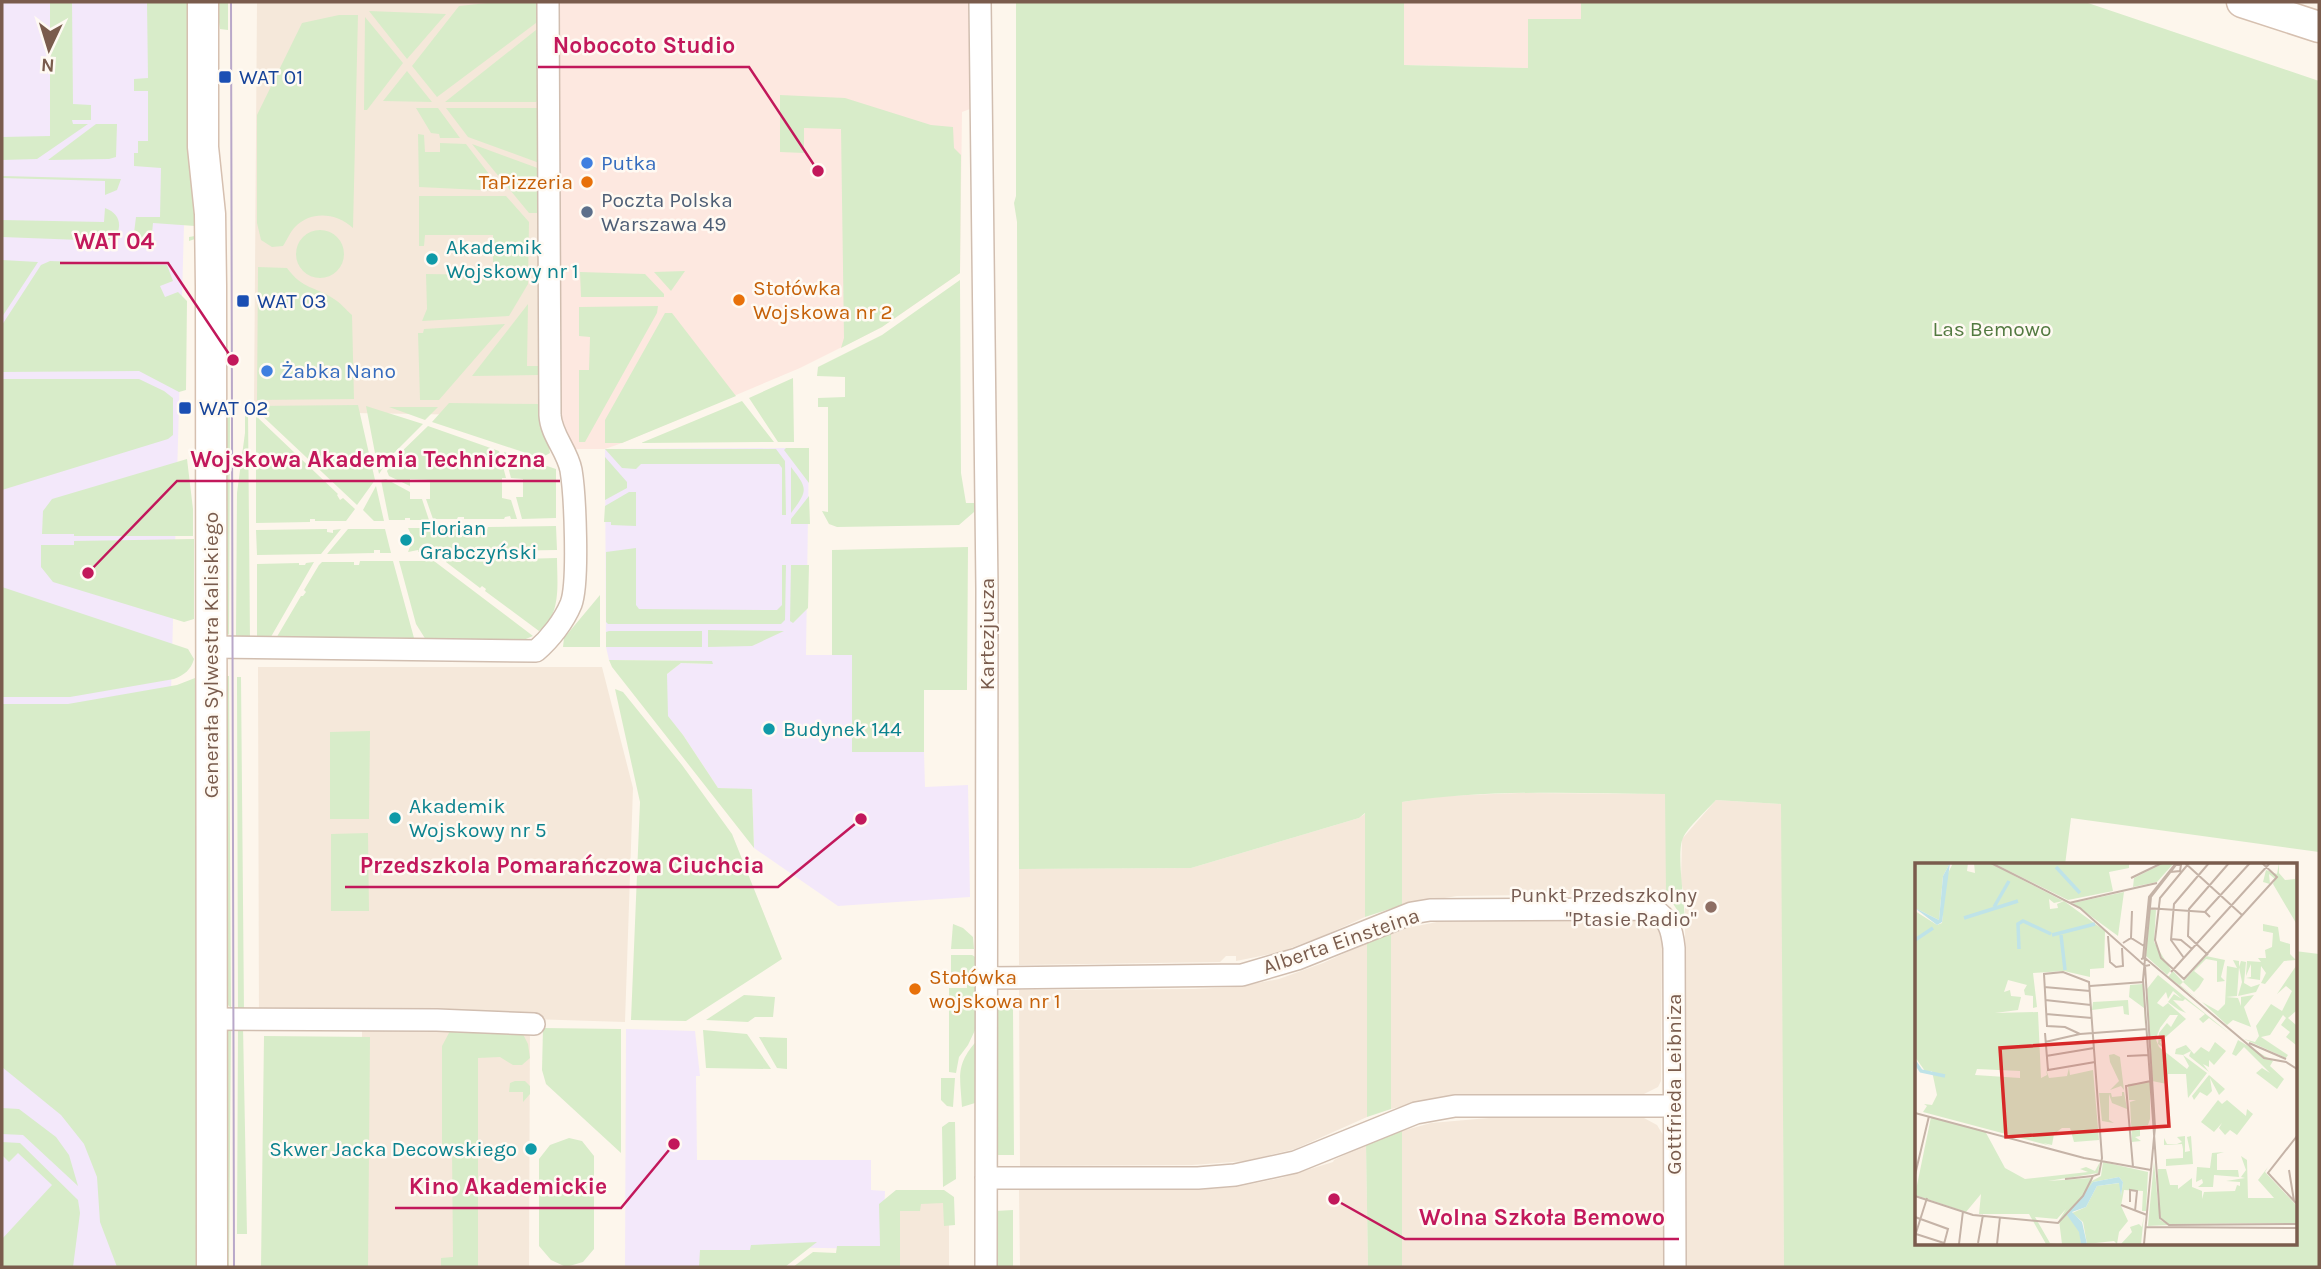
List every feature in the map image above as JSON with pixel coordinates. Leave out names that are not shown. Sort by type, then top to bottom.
[{"type":"street","name":"Generała Sylwestra Kaliskiego","points":[[203,2],[203,147],[211,256],[212,1267]]},
{"type":"street","points":[[210,647],[536,651],[548,641],[571,603],[575,580],[571,470],[568,457],[550,423],[548,2]]},
{"type":"street","name":"Kartezjusza","points":[[980,2],[987,589],[986,1267]]},
{"type":"street","points":[[2242,2],[2319,27]]},
{"type":"street","name":"Alberta Einsteina","points":[[987,978],[1242,975],[1297,959],[1412,913],[1430,910],[1653,909]]},
{"type":"street","name":"Gottfrieda Leibniza","points":[[1653,909],[1665,916],[1672,930],[1674,948],[1675,1267]]},
{"type":"street","points":[[212,1019],[437,1020],[534,1024]]},
{"type":"street","points":[[986,1178],[1198,1178],[1235,1175],[1294,1162],[1416,1113],[1455,1106],[1673,1106]]},
{"type":"shaded area","points":[[2,2],[166,2],[167,223],[184,225],[169,764],[169,1267],[2,1267]]},
{"type":"shaded area","points":[[257,2],[548,2],[547,416],[353,413],[254,406]]},
{"type":"shaded area","points":[[551,2],[974,2],[975,103],[962,112],[960,273],[882,327],[800,368],[622,443],[605,449],[574,449],[559,423],[560,261]]},
{"type":"shaded area","points":[[1404,2],[1581,2],[1581,19],[1528,68],[1404,65]]},
{"type":"shaded area","points":[[809,448],[806,655],[852,655],[852,752],[924,752],[925,787],[968,785],[970,897],[838,906],[754,848],[752,790],[718,788],[667,716],[667,674],[681,663],[712,664],[712,661],[609,660],[606,647],[605,449]]},
{"type":"shaded area","points":[[258,667],[602,667],[633,788],[625,1022],[530,1019],[529,1267],[363,1267],[362,1029],[259,1027]]},
{"type":"shaded area","points":[[1519,793],[1666,794],[1666,893],[1457,896],[1402,905],[1402,802],[1443,796]]},
{"type":"shaded area","points":[[1716,800],[1782,804],[1784,1267],[1687,1267],[1685,897],[1681,882],[1682,839]]},
{"type":"shaded area","points":[[1366,813],[1365,917],[1323,936],[1280,952],[1236,961],[1236,956],[1226,956],[1220,962],[1019,965],[1019,869],[1191,868],[1359,818]]},
{"type":"shaded area","points":[[1462,917],[1649,919],[1654,922],[1662,936],[1661,1081],[1658,1087],[1644,1094],[1489,1094],[1424,1101],[1391,1109],[1391,933]]},
{"type":"shaded area","points":[[1367,943],[1367,1117],[1295,1149],[1246,1161],[1192,1165],[1020,1166],[1019,990],[1236,987],[1279,979]]},
{"type":"shaded area","points":[[626,1029],[695,1031],[700,1076],[696,1076],[697,1160],[871,1160],[871,1190],[885,1191],[883,1249],[754,1247],[753,1253],[706,1267],[625,1267]]},
{"type":"shaded area","points":[[1489,1118],[1644,1118],[1657,1125],[1663,1135],[1663,1267],[1402,1267],[1402,1131],[1431,1123]]},
{"type":"shaded area","points":[[1366,1144],[1368,1267],[1020,1267],[1019,1190],[1194,1190],[1236,1187],[1281,1178],[1333,1162]]},
{"type":"shaded area","points":[[949,1198],[949,1267],[802,1267],[893,1257],[894,1199]]},
{"type":"green space","points":[[50,2],[72,2],[73,104],[91,105],[91,120],[72,120],[73,124],[88,124],[37,159],[2,160],[2,137],[50,136]]},
{"type":"green space","points":[[147,2],[193,2],[198,238],[189,241],[189,237],[195,236],[195,226],[153,223],[152,233],[147,233],[147,242],[139,240],[134,233],[136,217],[160,217],[161,168],[134,166],[138,141],[148,141],[148,91],[134,91],[134,79],[148,78]]},
{"type":"green space","points":[[216,2],[228,2],[228,30],[220,29]]},
{"type":"green space","points":[[497,2],[540,2],[540,20],[437,97],[412,66],[459,6]]},
{"type":"green space","name":"Las Bemowo","points":[[1016,2],[1404,2],[1404,65],[1528,68],[1528,19],[1581,19],[1581,2],[2085,2],[2319,81],[2319,852],[2071,818],[2065,863],[1915,863],[1915,1244],[2296,1244],[2296,951],[2319,954],[2319,1267],[1784,1267],[1781,804],[1716,800],[1689,829],[1683,838],[1680,854],[1685,922],[1666,893],[1665,794],[1501,793],[1402,802],[1402,905],[1365,917],[1365,813],[1359,818],[1191,868],[1019,869]]},
{"type":"green space","points":[[369,11],[446,14],[407,59]]},
{"type":"green space","points":[[339,15],[358,15],[353,228],[339,219],[316,216],[295,227],[283,246],[272,247],[261,240],[257,223],[257,115],[302,23]]},
{"type":"green space","points":[[365,17],[403,63],[367,110],[364,110]]},
{"type":"green space","points":[[541,26],[542,97],[536,102],[445,102]]},
{"type":"green space","points":[[407,71],[432,102],[383,101]]},
{"type":"green space","points":[[780,95],[845,98],[931,125],[953,127],[954,148],[961,155],[960,273],[882,327],[841,348],[844,338],[841,129],[804,128],[804,153],[780,152]]},
{"type":"green space","points":[[416,108],[438,108],[460,138],[440,138],[439,134],[431,133]]},
{"type":"green space","points":[[446,108],[542,108],[542,164],[468,137]]},
{"type":"green space","points":[[96,124],[117,124],[116,157],[48,160]]},
{"type":"green space","points":[[418,134],[424,135],[425,152],[440,152],[440,143],[466,144],[502,191],[419,187]]},
{"type":"green space","points":[[472,144],[543,170],[541,213],[529,213]]},
{"type":"green space","points":[[2,176],[121,179],[117,190],[105,195],[105,181]]},
{"type":"green space","points":[[419,196],[506,196],[529,222],[528,284],[509,316],[422,321],[427,309],[426,274],[493,275],[493,235],[425,235],[424,246],[419,246]]},
{"type":"green space","points":[[105,208],[116,215],[119,222],[117,235],[107,241],[2,237],[2,220],[104,222]]},
{"type":"green space","points":[[320,230],[337,237],[344,254],[337,271],[320,278],[303,271],[296,254],[303,237]]},
{"type":"green space","points":[[2,260],[38,262],[2,317]]},
{"type":"green space","points":[[50,261],[167,265],[173,281],[160,286],[165,297],[178,292],[187,301],[186,390],[179,392],[139,371],[2,372],[2,325],[41,265]]},
{"type":"green space","points":[[258,267],[287,268],[298,280],[337,301],[352,315],[354,399],[257,400]]},
{"type":"green space","points":[[685,271],[671,291],[654,272]]},
{"type":"green space","points":[[580,272],[645,274],[664,297],[581,297]]},
{"type":"green space","points":[[960,280],[961,473],[966,503],[976,503],[974,512],[959,525],[837,527],[829,524],[822,511],[828,512],[828,407],[818,407],[818,398],[845,397],[845,377],[817,376],[818,367],[882,335]]},
{"type":"green space","points":[[528,304],[527,366],[539,366],[538,375],[472,376]]},
{"type":"green space","points":[[658,306],[657,313],[585,442],[579,442],[579,370],[589,370],[590,337],[579,336],[579,307]]},
{"type":"green space","points":[[665,313],[672,313],[736,396],[622,443],[605,443],[605,420]]},
{"type":"green space","points":[[505,324],[439,400],[420,400],[418,333],[423,333],[424,329]]},
{"type":"green space","points":[[793,378],[794,442],[778,442],[749,398]]},
{"type":"green space","points":[[2,379],[139,379],[173,398],[173,435],[168,439],[2,490]]},
{"type":"green space","points":[[742,401],[774,442],[641,443]]},
{"type":"green space","points":[[449,403],[541,404],[550,453],[541,458],[432,422]]},
{"type":"green space","points":[[358,405],[375,480],[357,505],[254,406]]},
{"type":"green space","points":[[366,406],[423,424],[390,457],[379,474]]},
{"type":"green space","points":[[389,407],[438,407],[425,420]]},
{"type":"green space","points":[[222,409],[230,409],[229,635],[224,630]]},
{"type":"green space","points":[[245,409],[248,409],[250,642],[236,639],[237,493],[245,433]]},
{"type":"green space","points":[[256,416],[338,494],[340,500],[343,498],[355,509],[346,521],[310,519],[310,522],[256,523]]},
{"type":"green space","points":[[428,426],[499,451],[506,478],[502,478],[502,498],[511,500],[517,519],[511,519],[510,516],[504,519],[433,519],[426,499],[430,499],[430,480],[410,479],[410,486],[389,476],[387,471],[394,459]]},
{"type":"green space","points":[[809,448],[809,483],[784,450]]},
{"type":"green space","points":[[605,449],[776,449],[785,461],[786,515],[782,515],[782,468],[779,464],[641,464],[636,469],[622,468]]},
{"type":"green space","points":[[504,452],[556,469],[556,518],[522,519],[516,497],[523,497],[523,479],[511,478]]},
{"type":"green space","points":[[605,457],[627,482],[627,488],[605,500]]},
{"type":"green space","points":[[187,459],[193,536],[42,534],[43,511],[52,499]]},
{"type":"green space","points":[[791,467],[801,480],[804,490],[791,513]]},
{"type":"green space","points":[[386,479],[410,492],[410,499],[422,499],[429,520],[389,520],[381,480]]},
{"type":"green space","points":[[376,486],[384,521],[374,521],[363,510]]},
{"type":"green space","points":[[629,492],[636,492],[636,526],[611,525],[611,522],[604,522],[605,506]]},
{"type":"green space","points":[[809,496],[810,524],[791,524],[791,519]]},
{"type":"green space","points":[[556,526],[557,550],[500,551],[499,548],[494,548],[408,552],[413,539],[408,528],[430,528],[435,531]]},
{"type":"green space","points":[[327,529],[327,532],[333,533],[333,530],[341,529],[321,554],[257,555],[256,530]]},
{"type":"green space","points":[[348,529],[385,529],[391,553],[374,550],[374,553],[327,554]]},
{"type":"green space","points":[[194,539],[194,619],[184,622],[53,582],[41,567],[41,545],[74,545],[74,541]]},
{"type":"green space","points":[[968,547],[967,690],[924,690],[924,752],[852,752],[852,655],[832,655],[832,550]]},
{"type":"green space","points":[[636,548],[636,605],[639,609],[777,610],[782,605],[782,565],[786,565],[785,620],[781,624],[608,624],[606,552]]},
{"type":"green space","points":[[557,558],[555,607],[552,616],[539,631],[482,586],[480,588],[446,562],[446,560],[520,561]]},
{"type":"green space","points":[[360,561],[393,561],[414,638],[363,637],[350,645],[275,640],[322,562],[354,562],[354,565],[359,565]]},
{"type":"green space","points":[[399,561],[434,561],[533,636],[521,641],[426,640],[416,624]]},
{"type":"green space","points":[[314,562],[268,642],[257,643],[257,564],[305,565]]},
{"type":"green space","points":[[791,565],[809,565],[808,608],[793,623],[790,621]]},
{"type":"green space","points":[[2,587],[188,649],[194,659],[193,663],[187,672],[174,679],[70,697],[2,697]]},
{"type":"green space","points":[[600,595],[600,647],[563,647],[564,638]]},
{"type":"green space","points":[[708,630],[784,631],[752,646],[708,647]]},
{"type":"green space","points":[[702,631],[702,647],[606,647],[606,632]]},
{"type":"green space","points":[[609,660],[712,661],[713,664],[681,663],[667,674],[668,716],[718,788],[752,789],[754,848],[612,667]]},
{"type":"green space","points":[[221,676],[229,676],[231,1008],[226,1003]]},
{"type":"green space","points":[[237,677],[241,677],[244,1012],[238,1011]]},
{"type":"green space","points":[[195,678],[201,1267],[117,1267],[100,1222],[97,1177],[84,1144],[61,1115],[2,1067],[2,704],[68,704],[177,685]]},
{"type":"green space","points":[[615,689],[623,692],[682,765],[732,834],[782,959],[686,1021],[631,1020],[640,802]]},
{"type":"green space","points":[[370,731],[369,819],[330,819],[330,732]]},
{"type":"green space","points":[[368,833],[369,911],[331,911],[331,834]]},
{"type":"green space","points":[[953,924],[973,937],[974,949],[951,949]]},
{"type":"green space","points":[[1391,933],[1391,1109],[1367,1117],[1367,943]]},
{"type":"green space","points":[[951,955],[972,955],[977,958],[977,1026],[959,1057],[956,1073],[949,1072],[949,988],[967,988],[967,977],[964,973],[954,972],[954,976],[951,975]]},
{"type":"green space","points":[[744,995],[775,997],[773,1017],[755,1017],[748,1022],[706,1020]]},
{"type":"green space","points":[[995,1008],[1013,1008],[1014,1155],[995,1155]]},
{"type":"green space","points":[[243,1026],[247,1234],[237,1234],[238,1027]]},
{"type":"green space","points":[[458,1027],[523,1034],[530,1058],[522,1065],[513,1065],[500,1057],[478,1058],[478,1267],[441,1267],[441,1258],[453,1257],[452,1146],[442,1145],[442,1046],[450,1031]]},
{"type":"green space","points":[[543,1028],[621,1029],[621,1153],[546,1084],[542,1070]]},
{"type":"green space","points":[[231,1029],[229,1267],[222,1267],[224,1034]]},
{"type":"green space","points":[[703,1030],[747,1034],[771,1069],[706,1068]]},
{"type":"green space","points":[[264,1036],[370,1037],[368,1267],[261,1267]]},
{"type":"green space","points":[[759,1037],[787,1038],[787,1069],[777,1068]]},
{"type":"green space","points":[[979,1038],[978,1097],[975,1103],[962,1107],[961,1070],[971,1047]]},
{"type":"green space","points":[[941,1078],[955,1078],[953,1107],[947,1106],[941,1100]]},
{"type":"green space","points":[[525,1081],[530,1086],[530,1094],[523,1102],[523,1092],[509,1092],[510,1083]]},
{"type":"green space","points":[[2,1108],[19,1109],[56,1137],[69,1155],[78,1186],[23,1135],[2,1134]]},
{"type":"green space","points":[[949,1122],[955,1122],[956,1179],[943,1187],[942,1127]]},
{"type":"green space","points":[[1402,1131],[1402,1267],[1368,1267],[1366,1144]]},
{"type":"green space","points":[[569,1138],[582,1141],[594,1156],[594,1249],[583,1262],[566,1267],[551,1260],[539,1246],[539,1159],[550,1145]]},
{"type":"green space","points":[[2,1142],[20,1143],[78,1200],[80,1213],[73,1267],[2,1267],[2,1239],[52,1185],[18,1153],[9,1162],[2,1155]]},
{"type":"green space","points":[[896,1190],[944,1190],[954,1197],[955,1225],[944,1226],[943,1203],[921,1204],[920,1211],[900,1211],[900,1267],[793,1267],[813,1252],[836,1253],[837,1246],[880,1246],[879,1204]]},
{"type":"green space","points":[[1013,1210],[1013,1267],[995,1267],[995,1211]]},
{"type":"green space","points":[[817,1242],[785,1267],[699,1267],[700,1250],[750,1250],[751,1245]]},
{"type":"tram line","points":[[231,2],[234,1267]]},
{"type":"place","name":"WAT 01","points":[[225,77]]},
{"type":"place","name":"Putka","points":[[587,163]]},
{"type":"place","name":"Nobocoto Studio","points":[[818,171]]},
{"type":"place","name":"TaPizzeria","points":[[587,182]]},
{"type":"place","name":"Poczta Polska Warszawa 49","points":[[587,212]]},
{"type":"place","name":"Akademik Wojskowy nr 1","points":[[432,259]]},
{"type":"place","name":"Stołówka Wojskowa nr 2","points":[[739,300]]},
{"type":"place","name":"WAT 03","points":[[243,301]]},
{"type":"place","name":"WAT 04","points":[[233,360]]},
{"type":"place","name":"Żabka Nano","points":[[267,371]]},
{"type":"place","name":"WAT 02","points":[[185,408]]},
{"type":"place","name":"Florian Grabczyński","points":[[406,540]]},
{"type":"place","name":"Wojskowa Akademia Techniczna","points":[[88,573]]},
{"type":"place","name":"Budynek 144","points":[[769,729]]},
{"type":"place","name":"Akademik Wojskowy nr 5","points":[[395,818]]},
{"type":"place","name":"Przedszkola Pomarańczowa Ciuchcia","points":[[861,819]]},
{"type":"place","name":"Punkt Przedszkolny \"Ptasie Radio\"","points":[[1711,907]]},
{"type":"place","name":"Stołówka wojskowa nr 1","points":[[915,989]]},
{"type":"place","name":"Kino Akademickie","points":[[674,1144]]},
{"type":"place","name":"Skwer Jacka Decowskiego","points":[[531,1149]]},
{"type":"place","name":"Wolna Szkoła Bemowo","points":[[1334,1199]]}]
